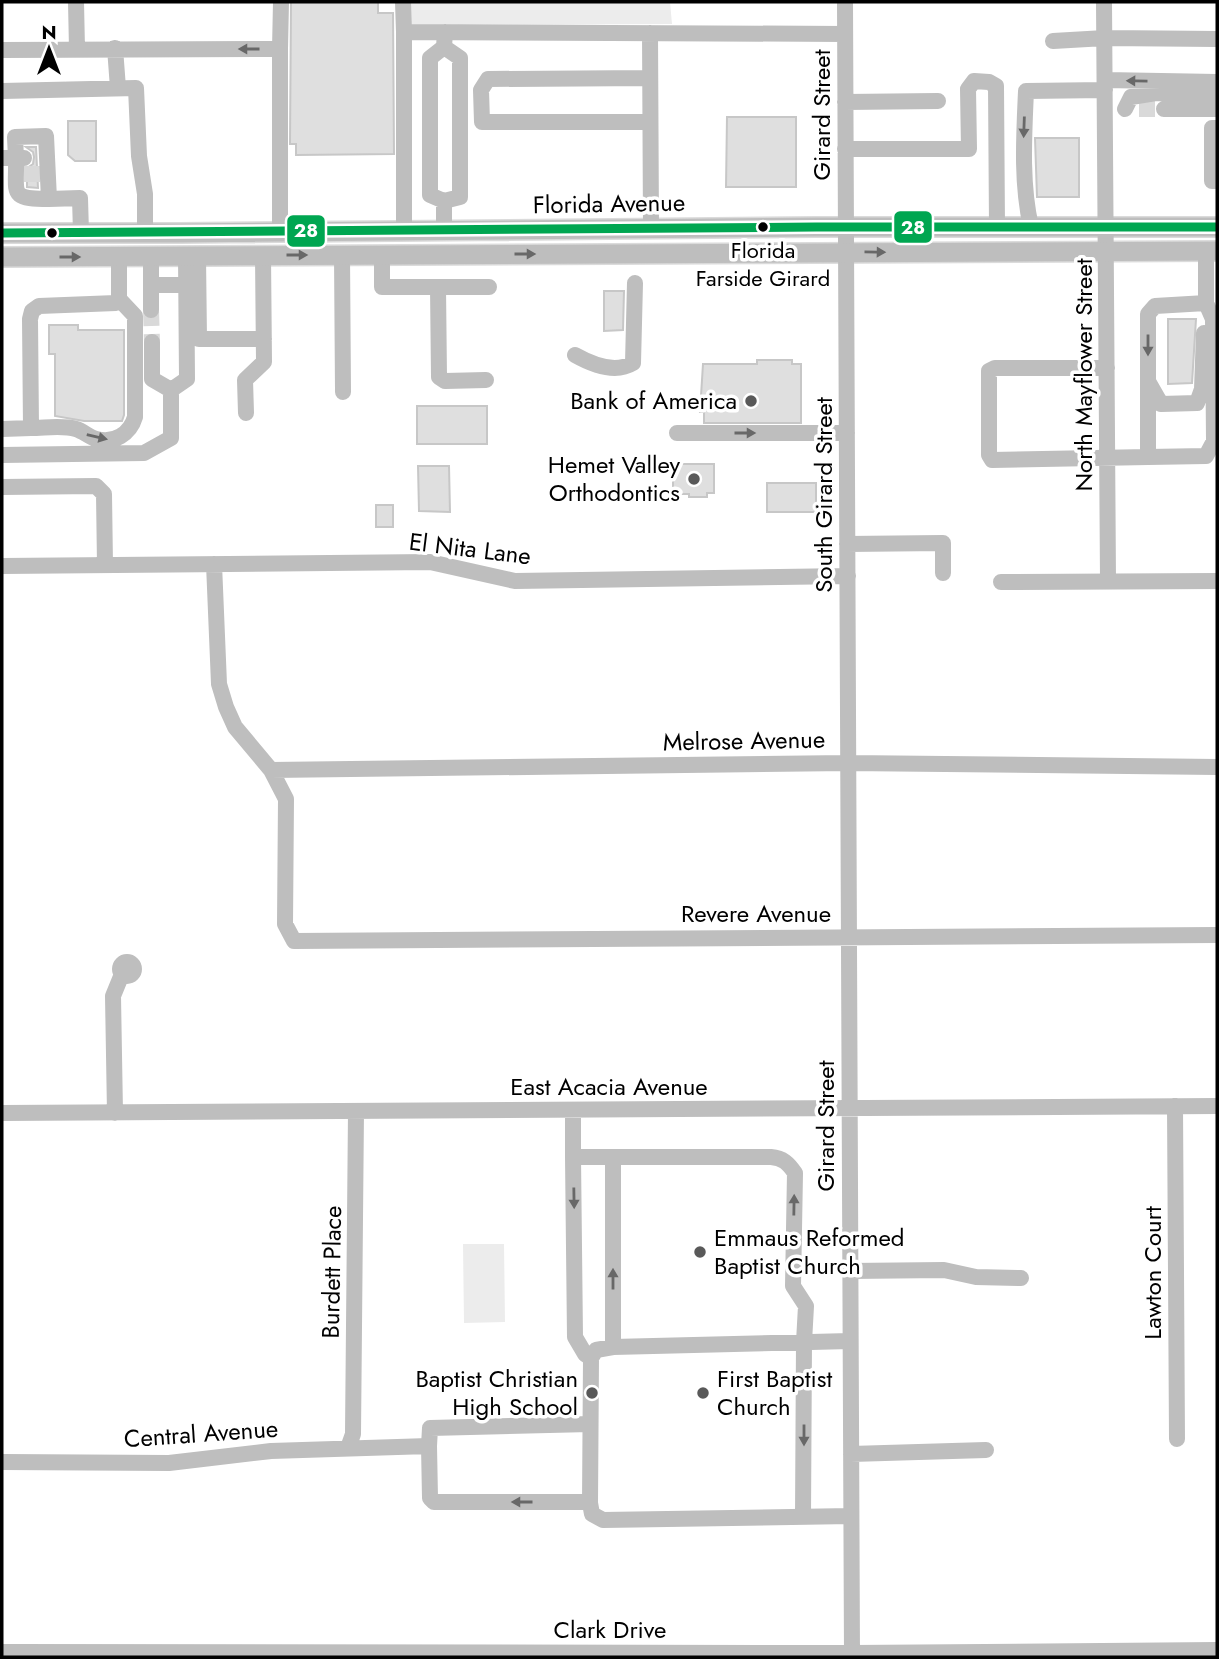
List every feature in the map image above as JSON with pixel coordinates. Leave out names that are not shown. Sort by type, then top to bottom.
[{"type":"main road","name":"Florida Avenue","points":[[2,233],[1217,226]]},
{"type":"main road","name":"Florida Avenue","points":[[2,257],[1212,251]]},
{"type":"street","points":[[76,2],[77,49]]},
{"type":"street","points":[[403,2],[404,231]]},
{"type":"street","name":"Girard Street","points":[[845,2],[846,228]]},
{"type":"street","name":"North Mayflower Street","points":[[1104,2],[1108,580]]},
{"type":"street","points":[[280,232],[281,7]]},
{"type":"street","points":[[404,32],[444,39],[650,33],[845,34]]},
{"type":"street","points":[[650,33],[651,229]]},
{"type":"street","points":[[1053,41],[1105,38],[1217,39]]},
{"type":"street","points":[[444,39],[460,58],[460,197],[444,201],[430,195],[430,58],[444,39]]},
{"type":"street","points":[[115,48],[118,88]]},
{"type":"street","points":[[2,50],[280,49]]},
{"type":"street","points":[[650,78],[488,79],[481,90],[482,122],[650,122]]},
{"type":"street","points":[[969,149],[968,89],[974,81],[984,81],[996,86],[997,228]]},
{"type":"street","points":[[1031,227],[1026,206],[1024,166],[1026,91],[1058,91],[1105,85],[1217,82]]},
{"type":"street","points":[[2,91],[136,88],[139,156],[145,194],[145,233]]},
{"type":"street","points":[[1105,109],[1132,109],[1132,97],[1156,93],[1217,94]]},
{"type":"street","points":[[845,102],[939,102]]},
{"type":"street","points":[[1164,109],[1217,109]]},
{"type":"street","points":[[1217,128],[1212,128],[1212,181],[1217,181]]},
{"type":"street","points":[[49,199],[45,166],[47,136],[15,137],[19,196],[24,199],[49,199],[80,198],[81,233]]},
{"type":"street","points":[[845,149],[996,149]]},
{"type":"street","points":[[444,201],[444,231]]},
{"type":"street","name":"South Girard Street","points":[[846,228],[848,763]]},
{"type":"street","points":[[1107,368],[995,368],[989,371],[989,455],[992,460],[1206,456],[1214,441],[1213,319],[1206,303],[1212,251]]},
{"type":"street","points":[[342,255],[342,392]]},
{"type":"street","points":[[382,255],[382,287],[489,287]]},
{"type":"street","points":[[151,256],[151,310]]},
{"type":"street","points":[[192,256],[199,339],[264,339]]},
{"type":"street","points":[[171,390],[187,379],[186,285],[192,256]]},
{"type":"street","points":[[246,413],[245,380],[264,362],[263,256]]},
{"type":"street","points":[[2,429],[75,428],[97,440],[115,439],[133,426],[135,316],[119,299],[119,257]]},
{"type":"street","points":[[575,355],[590,364],[607,367],[627,367],[633,363],[635,283]]},
{"type":"street","points":[[151,285],[186,285]]},
{"type":"street","points":[[438,287],[439,377],[445,381],[486,380]]},
{"type":"street","points":[[31,428],[32,311],[39,306],[111,304],[119,299]]},
{"type":"street","points":[[1148,457],[1149,314],[1155,306],[1206,303]]},
{"type":"street","points":[[1148,381],[1161,404],[1197,403],[1202,388],[1202,335],[1213,319]]},
{"type":"street","points":[[152,342],[152,379],[171,390]]},
{"type":"street","points":[[2,455],[144,453],[152,450],[171,438],[171,390]]},
{"type":"street","points":[[677,433],[847,433]]},
{"type":"street","points":[[2,486],[96,486],[104,494],[106,565]]},
{"type":"street","points":[[847,544],[943,543],[943,573]]},
{"type":"street","name":"El Nita Lane","points":[[2,566],[430,562],[515,581],[848,576]]},
{"type":"street","points":[[214,565],[219,684],[235,727],[271,770]]},
{"type":"street","points":[[1000,582],[1217,581]]},
{"type":"street","name":"Girard Street","points":[[848,763],[852,1655]]},
{"type":"street","name":"Melrose Avenue","points":[[271,770],[848,763],[1217,767]]},
{"type":"street","name":"Revere Avenue","points":[[271,770],[286,799],[285,924],[295,941],[1217,935]]},
{"type":"street","points":[[115,1113],[113,996],[122,974]]},
{"type":"street","name":"East Acacia Avenue","points":[[2,1113],[1217,1106]]},
{"type":"street","name":"Lawton Court","points":[[1175,1107],[1177,1439]]},
{"type":"street","points":[[573,1110],[575,1337],[585,1354],[591,1358]]},
{"type":"street","name":"Burdett Place","points":[[350,1441],[356,1111]]},
{"type":"street","points":[[573,1157],[771,1157],[788,1163],[794,1173],[793,1286],[806,1306],[803,1517]]},
{"type":"street","points":[[612,1347],[613,1157]]},
{"type":"street","points":[[850,1271],[944,1270],[976,1277],[1021,1278]]},
{"type":"street","points":[[850,1341],[612,1347],[596,1350],[591,1358],[590,1502],[592,1514],[603,1520],[851,1516]]},
{"type":"street","points":[[590,1424],[430,1429],[429,1446],[430,1498],[435,1502],[590,1502]]},
{"type":"street","name":"Central Avenue","points":[[2,1462],[169,1463],[350,1441],[429,1446]]},
{"type":"street","points":[[851,1454],[986,1450]]},
{"type":"street","name":"Clark Drive","points":[[2,1652],[852,1655],[1217,1650]]},
{"type":"shaded area","points":[[409,2],[670,2],[672,24],[410,25]]},
{"type":"shaded area","points":[[463,1244],[504,1244],[505,1322],[464,1323]]},
{"type":"building","points":[[291,2],[378,2],[378,13],[393,13],[394,154],[296,155],[296,144],[290,144]]},
{"type":"building","points":[[727,117],[796,117],[796,187],[726,187]]},
{"type":"building","points":[[68,121],[96,121],[96,161],[75,161],[68,155]]},
{"type":"building","points":[[1035,138],[1079,138],[1079,197],[1037,197]]},
{"type":"building","points":[[26,147],[36,147],[38,188],[27,187],[27,168],[33,164],[34,157],[33,152]]},
{"type":"building","points":[[604,291],[624,291],[623,330],[604,331]]},
{"type":"building","points":[[1168,319],[1196,319],[1192,383],[1168,384]]},
{"type":"building","points":[[49,325],[78,325],[78,330],[124,330],[122,421],[84,421],[55,416],[55,354],[49,354]]},
{"type":"building","name":"Bank of America","points":[[757,360],[792,360],[792,364],[801,364],[801,423],[704,423],[704,412],[700,412],[703,364],[757,364]]},
{"type":"building","points":[[417,406],[487,406],[487,444],[417,444]]},
{"type":"building","name":"Hemet Valley Orthodontics","points":[[673,464],[714,464],[714,493],[707,493],[707,497],[673,494]]},
{"type":"building","points":[[418,466],[449,466],[450,512],[419,511]]},
{"type":"building","points":[[767,483],[816,483],[816,512],[767,512]]},
{"type":"building","points":[[376,505],[393,505],[393,527],[376,527]]},
{"type":"tunnel","points":[[1139,109],[1164,109]]},
{"type":"tunnel","points":[[24,174],[43,174]]},
{"type":"tunnel","points":[[151,310],[152,342]]},
{"type":"transit line","name":"28","points":[[2,233],[1217,227]]},
{"type":"place","name":"Florida Farside Girard","points":[[763,227]]},
{"type":"place","name":"Bank of America","points":[[751,401]]},
{"type":"place","name":"Hemet Valley Orthodontics","points":[[694,479]]},
{"type":"place","name":"Emmaus Reformed Baptist Church","points":[[700,1252]]},
{"type":"place","name":"Baptist Christian High School","points":[[592,1393]]},
{"type":"place","name":"First Baptist Church","points":[[703,1393]]}]
